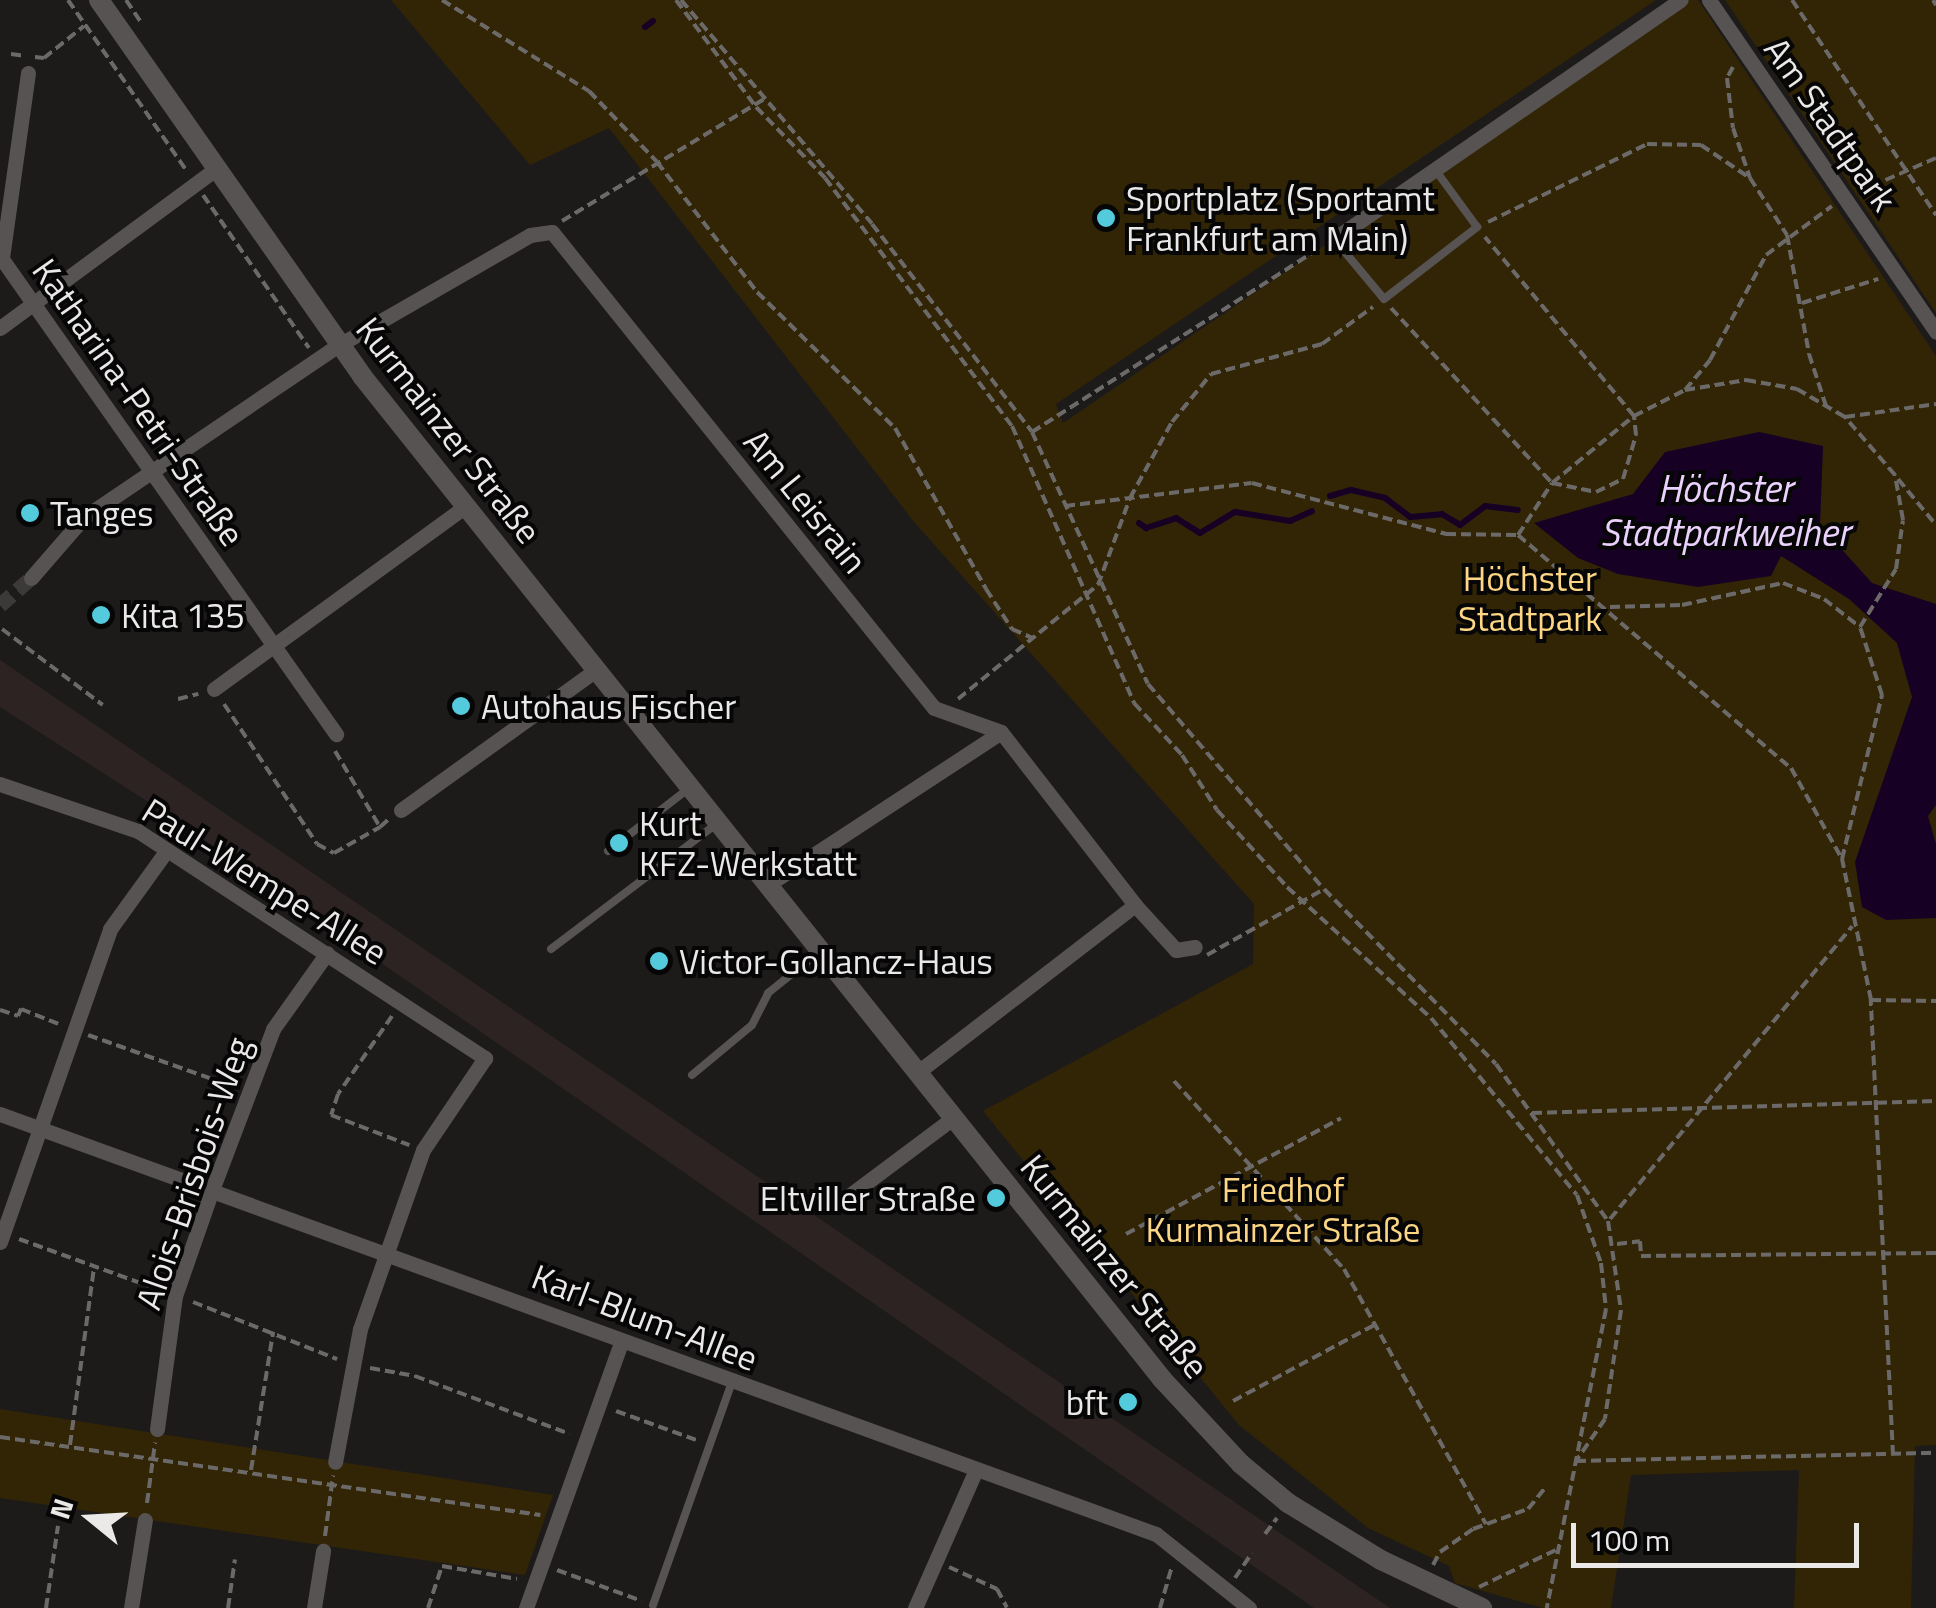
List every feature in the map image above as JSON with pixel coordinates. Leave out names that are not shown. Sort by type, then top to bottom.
[{"type":"main road","name":"Kurmainzer Straße","points":[[99,0],[339,345],[1162,1379],[1241,1464],[1328,1530],[1475,1606]]},
{"type":"street","points":[[1334,239],[1681,0]]},
{"type":"street","name":"Am Stadtpark","points":[[1709,0],[1936,332]]},
{"type":"street","name":"Katharina-Petri-Straße","points":[[29,65],[2,259],[336,734]]},
{"type":"street","points":[[0,328],[214,170]]},
{"type":"street","points":[[31,578],[83,518],[154,475],[339,345],[530,235],[552,232]]},
{"type":"street","name":"Am Leisrain","points":[[552,232],[944,713]]},
{"type":"street","points":[[214,690],[467,505]]},
{"type":"street","points":[[401,810],[596,669]]},
{"type":"street","points":[[944,713],[1001,732],[1135,906],[1176,950],[1194,948]]},
{"type":"street","points":[[769,884],[1001,732]]},
{"type":"street","name":"Paul-Wempe-Allee","points":[[0,784],[138,832],[485,1058],[423,1150]]},
{"type":"street","points":[[0,1242],[110,929],[167,850]]},
{"type":"street","points":[[918,1072],[1135,906]]},
{"type":"street","name":"Alois-Brisbois-Weg","points":[[158,1428],[175,1296],[212,1190],[273,1029],[327,953]]},
{"type":"street","name":"Karl-Blum-Allee","points":[[0,1114],[386,1256],[576,1320],[621,1343],[1156,1534],[1225,1593],[1249,1608]]},
{"type":"street","points":[[846,1198],[953,1118]]},
{"type":"street","points":[[336,1462],[352,1364],[423,1150]]},
{"type":"street","points":[[526,1608],[621,1343]]},
{"type":"street","points":[[915,1608],[976,1470]]},
{"type":"street","points":[[131,1608],[145,1520]]},
{"type":"street","points":[[314,1608],[323,1551]]},
{"type":"lane","points":[[1334,239],[1384,300],[1478,227],[1433,168]]},
{"type":"lane","points":[[608,851],[691,787]]},
{"type":"lane","points":[[551,949],[719,822]]},
{"type":"lane","points":[[692,1075],[752,1025],[768,993],[822,950]]},
{"type":"lane","points":[[654,1605],[732,1382]]},
{"type":"path","points":[[442,0],[590,91],[657,162],[757,292],[895,428],[1012,629],[1032,638]]},
{"type":"path","points":[[678,0],[766,98],[1032,432],[1098,585],[1148,684],[1202,740],[1324,889],[1496,1064],[1608,1221],[1616,1244],[1621,1310],[1605,1419],[1576,1460]]},
{"type":"path","points":[[678,0],[756,108],[824,178],[1012,426],[1089,592],[1134,704],[1182,755],[1217,810],[1305,904],[1445,1034],[1576,1194],[1602,1263],[1606,1308],[1547,1608]]},
{"type":"path","points":[[1792,0],[1936,215]]},
{"type":"path","points":[[29,65],[44,58],[85,25]]},
{"type":"path","points":[[1742,49],[1727,78],[1733,128],[1750,178],[1787,236],[1827,408]]},
{"type":"path","points":[[552,232],[571,212],[756,108],[766,98]]},
{"type":"path","points":[[944,713],[1098,585],[1130,498],[1172,422],[1211,374],[1322,344],[1384,300],[1552,483],[1596,492],[1622,479],[1636,435],[1634,416],[1478,227],[1647,144],[1700,145],[1750,178]]},
{"type":"path","points":[[1685,390],[1710,360],[1766,255],[1787,236]]},
{"type":"path","points":[[1032,432],[1334,239]]},
{"type":"path","points":[[1802,302],[1897,273]]},
{"type":"path","points":[[1518,534],[1552,483],[1634,416],[1685,390],[1746,380],[1797,389],[1845,417],[1936,525]]},
{"type":"path","points":[[1845,417],[1936,404]]},
{"type":"path","points":[[1860,627],[1870,620],[1896,569],[1904,520],[1895,476]]},
{"type":"path","points":[[1064,506],[1252,483],[1446,534],[1518,534],[1791,768],[1842,859],[1852,926],[1872,1000],[1894,1455]]},
{"type":"path","points":[[1607,607],[1682,605],[1784,583],[1824,599],[1860,627],[1882,695],[1842,859]]},
{"type":"path","points":[[1,628],[103,705]]},
{"type":"path","points":[[178,700],[214,690],[317,844],[334,853],[401,810]]},
{"type":"path","points":[[336,734],[335,753],[380,827]]},
{"type":"path","points":[[1194,948],[1211,956],[1305,904],[1324,889]]},
{"type":"path","points":[[1608,1221],[1852,926]]},
{"type":"path","points":[[1872,1000],[1936,1000]]},
{"type":"path","points":[[402,1002],[338,1094],[331,1115],[423,1150]]},
{"type":"path","points":[[0,1010],[18,1016],[20,1008],[249,1092]]},
{"type":"path","points":[[1174,1081],[1344,1269],[1486,1524]]},
{"type":"path","points":[[1532,1114],[1936,1101]]},
{"type":"path","points":[[1126,1234],[1342,1118]]},
{"type":"path","points":[[1,1233],[352,1364],[415,1376],[588,1441]]},
{"type":"path","points":[[1616,1244],[1640,1242],[1642,1256],[1936,1252]]},
{"type":"path","points":[[70,1445],[94,1267]]},
{"type":"path","points":[[1233,1401],[1375,1324]]},
{"type":"path","points":[[250,1473],[272,1332]]},
{"type":"path","points":[[600,1406],[710,1445]]},
{"type":"path","points":[[145,1520],[158,1428]]},
{"type":"path","points":[[0,1437],[560,1518]]},
{"type":"path","points":[[1576,1460],[1936,1454]]},
{"type":"path","points":[[323,1551],[336,1462]]},
{"type":"path","points":[[1424,1582],[1440,1552],[1486,1524],[1528,1509],[1546,1487]]},
{"type":"path","points":[[46,1608],[58,1526]]},
{"type":"path","points":[[1475,1606],[1476,1588],[1560,1548]]},
{"type":"path","points":[[1225,1593],[1252,1553]]},
{"type":"path","points":[[1160,1608],[1166,1575],[1181,1556]]},
{"type":"path","points":[[228,1608],[235,1559]]},
{"type":"path","points":[[935,1561],[997,1589],[1006,1608]]},
{"type":"path","points":[[543,1565],[654,1605]]},
{"type":"path","points":[[428,1608],[442,1566],[537,1582]]},
{"type":"shaded area","points":[[0,660],[1390,1608],[1314,1608],[150,803],[0,707]]},
{"type":"green space","name":"Höchster Stadtpark","points":[[391,0],[1656,0],[1056,404],[1063,423],[1686,0],[1698,0],[1936,356],[1936,1445],[1915,1446],[1911,1608],[1794,1608],[1799,1470],[1631,1475],[1611,1608],[1543,1608],[1455,1583],[1449,1566],[1368,1528],[1239,1425],[983,1111],[1253,964],[1254,904],[915,523],[609,128],[530,165]]},
{"type":"green space","points":[[1725,0],[1936,0],[1936,313]]},
{"type":"green space","points":[[0,1409],[553,1495],[525,1575],[0,1498]]},
{"type":"water","name":"Höchster Stadtparkweiher","points":[[1759,432],[1823,446],[1820,525],[1872,583],[1936,604],[1936,805],[1928,816],[1936,844],[1936,918],[1886,920],[1862,907],[1855,862],[1912,697],[1897,643],[1849,599],[1781,556],[1771,576],[1698,587],[1618,574],[1578,558],[1534,523],[1633,494],[1665,452]]},
{"type":"waterway","points":[[645,27],[653,21]]},
{"type":"waterway","points":[[1330,496],[1351,490],[1385,498],[1410,517],[1442,514],[1460,525],[1485,506],[1518,510]]},
{"type":"waterway","points":[[1139,523],[1146,528],[1176,518],[1200,533],[1235,512],[1290,521],[1312,511]]},
{"type":"tunnel","points":[[0,605],[31,578]]},
{"type":"place","name":"Sportplatz (Sportamt Frankfurt am Main)","points":[[1106,218]]},
{"type":"place","name":"Tanges","points":[[30,513]]},
{"type":"place","name":"Kita 135","points":[[101,615]]},
{"type":"place","name":"Autohaus Fischer","points":[[461,706]]},
{"type":"place","name":"Kurt KFZ-Werkstatt","points":[[619,843]]},
{"type":"place","name":"Victor-Gollancz-Haus","points":[[659,961]]},
{"type":"place","name":"Eltviller Straße","points":[[996,1198]]},
{"type":"place","name":"bft","points":[[1128,1402]]},
{"type":"park label","name":"Friedhof Kurmainzer Straße","points":[[1283,1209]]}]
